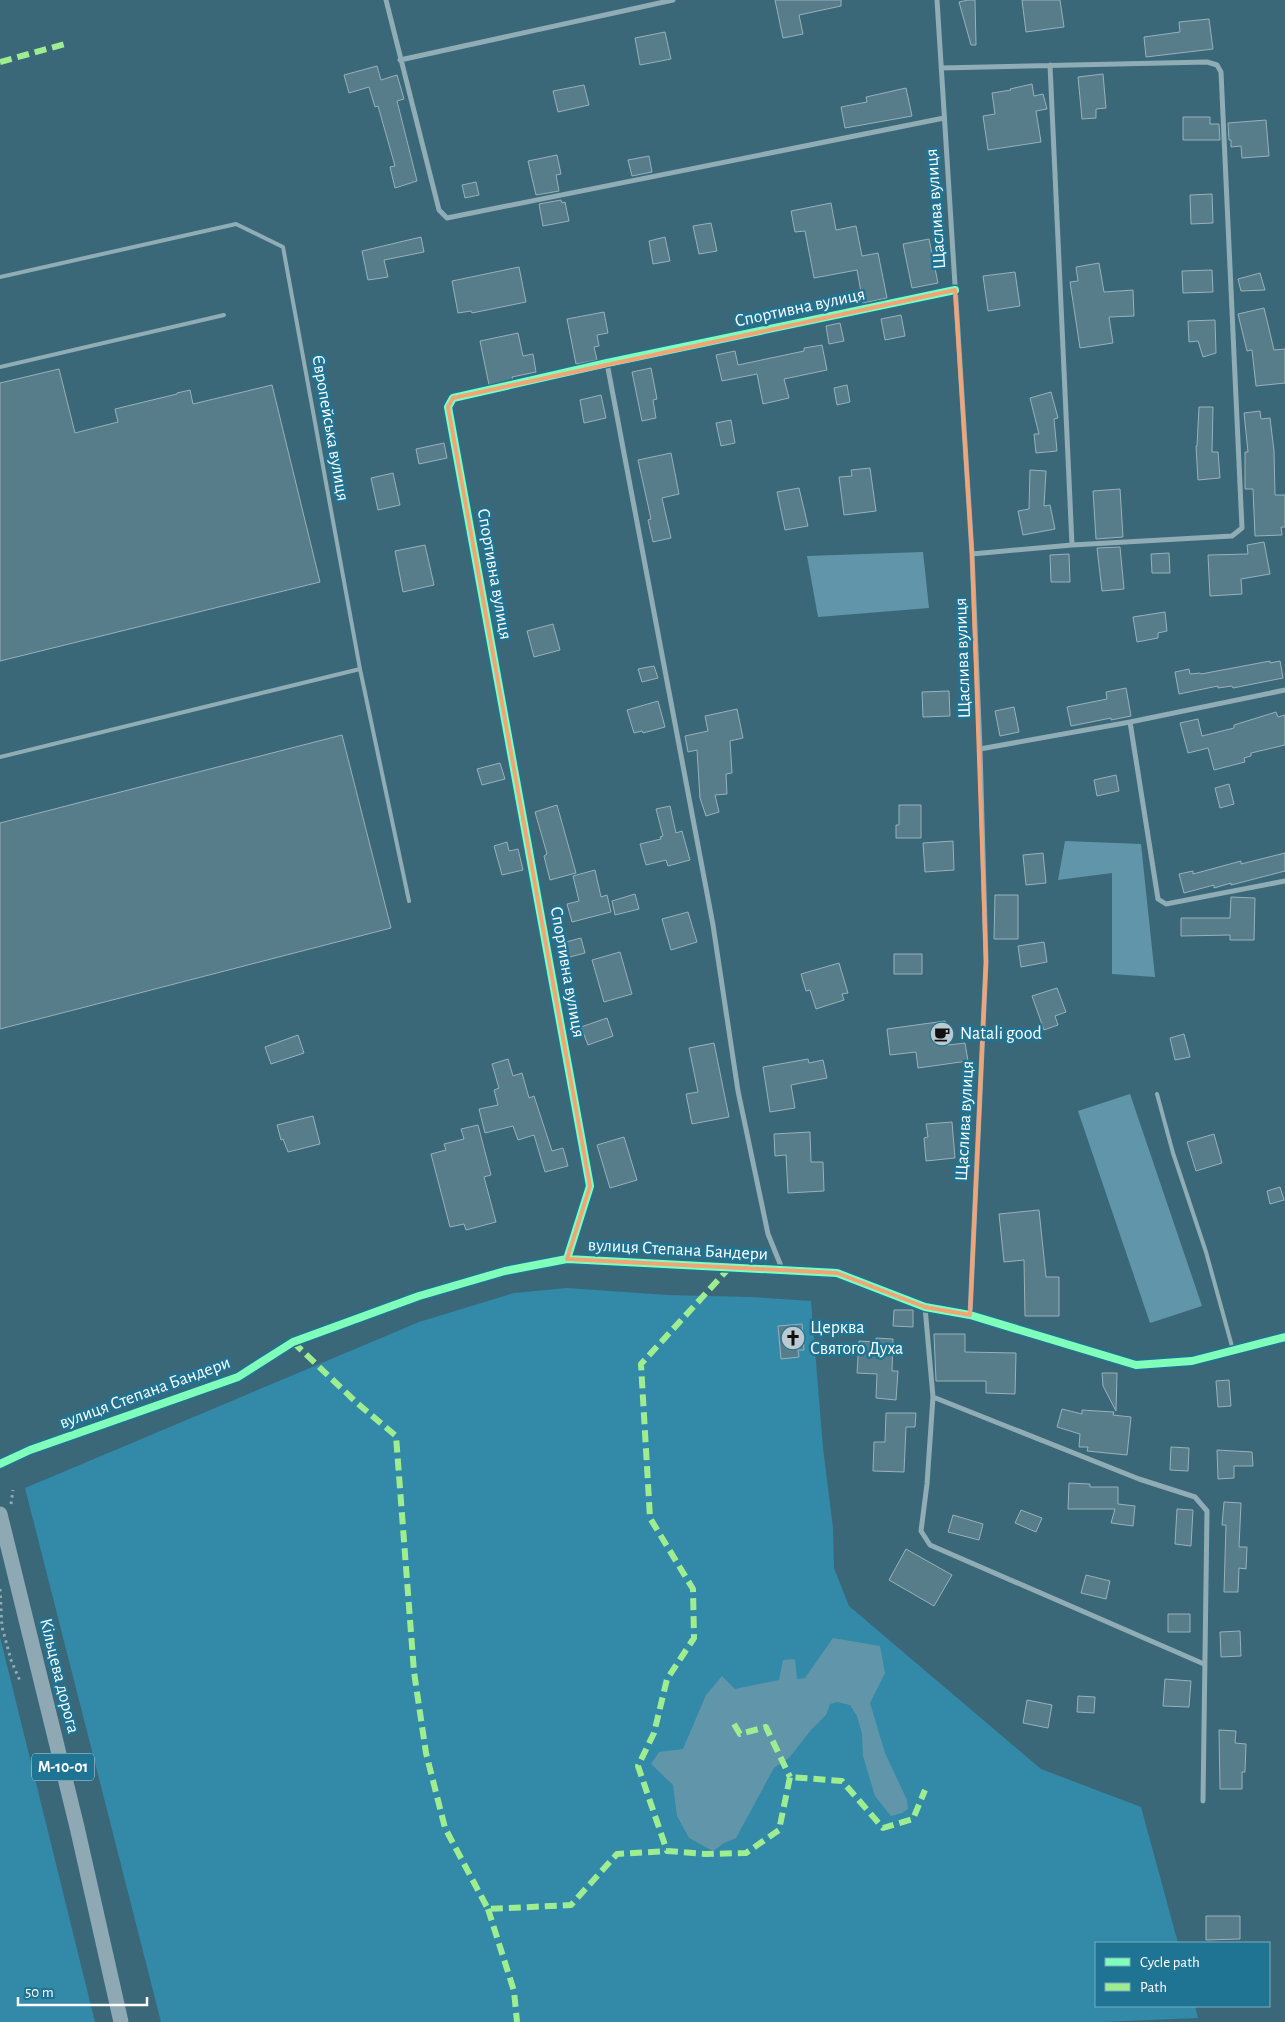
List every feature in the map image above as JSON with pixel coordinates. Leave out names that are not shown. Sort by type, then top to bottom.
[{"type":"highway","name":"Кільцева дорога","points":[[0,1514],[77,1827],[121,2022]]},
{"type":"street","points":[[386,0],[439,210],[447,218],[944,118]]},
{"type":"street","points":[[400,60],[673,0]]},
{"type":"street","name":"Щаслива вулиця","points":[[937,0],[972,554],[986,962],[970,1315]]},
{"type":"street","points":[[941,68],[1208,62],[1217,65],[1221,72],[1222,82],[1242,528],[1232,536],[972,554]]},
{"type":"street","points":[[1050,65],[1072,546]]},
{"type":"street","name":"Спортивна вулиця","points":[[568,1259],[590,1186],[448,407],[453,398],[607,363],[955,290]]},
{"type":"street","points":[[607,363],[711,915],[738,1091],[768,1234],[783,1271]]},
{"type":"street","points":[[980,749],[1130,722],[1285,690]]},
{"type":"street","points":[[1130,722],[1158,899],[1166,904],[1285,881]]},
{"type":"street","name":"вулиця Степана Бандери","points":[[0,1464],[30,1450],[238,1377],[293,1342],[419,1296],[505,1271],[568,1259],[661,1262],[837,1273],[924,1307],[970,1315],[1136,1365],[1192,1361],[1285,1337]]},
{"type":"street","points":[[924,1307],[933,1398],[928,1484],[921,1532],[930,1545],[1204,1664]]},
{"type":"street","points":[[933,1398],[1138,1480],[1195,1497],[1207,1511],[1203,1801]]},
{"type":"lane","name":"Європейська вулиця","points":[[0,276],[236,224],[283,247],[360,669],[409,901]]},
{"type":"lane","points":[[0,367],[224,315]]},
{"type":"lane","points":[[0,757],[360,669]]},
{"type":"lane","points":[[1157,1094],[1173,1152],[1206,1252],[1233,1350]]},
{"type":"path","points":[[0,1589],[2,1627],[11,1660],[20,1681]]},
{"type":"highlighted area","points":[[955,290],[972,554],[986,962],[970,1315],[925,1307],[837,1273],[567,1259],[590,1186],[448,407],[453,398]]},
{"type":"shaded area","points":[[923,552],[929,608],[818,617],[807,556]]},
{"type":"shaded area","points":[[1065,841],[1141,844],[1155,977],[1112,974],[1112,873],[1058,880]]},
{"type":"shaded area","points":[[1130,1094],[1202,1306],[1150,1323],[1078,1111]]},
{"type":"shaded area","points":[[567,1288],[667,1295],[811,1301],[823,1448],[833,1528],[834,1568],[849,1606],[1041,1769],[1141,1807],[1178,1942],[1095,1942],[1095,2007],[1195,2007],[1198,2018],[1102,2022],[161,2022],[25,1488],[419,1322],[514,1293]]},
{"type":"shaded area","points":[[0,1637],[95,2022],[0,2022]]},
{"type":"shaded area","points":[[833,1638],[880,1646],[885,1673],[870,1703],[885,1753],[907,1800],[908,1809],[891,1816],[875,1796],[863,1756],[862,1734],[857,1716],[850,1705],[837,1702],[830,1704],[826,1715],[811,1730],[789,1758],[774,1768],[736,1838],[724,1843],[713,1851],[689,1838],[677,1816],[673,1785],[651,1764],[659,1752],[683,1749],[706,1695],[722,1676],[735,1689],[779,1680],[783,1660],[795,1659],[797,1679],[805,1678]]},
{"type":"building","points":[[775,0],[841,0],[841,6],[799,15],[803,34],[783,38]]},
{"type":"building","points":[[975,0],[976,45],[971,45],[959,2]]},
{"type":"building","points":[[1022,0],[1060,0],[1064,27],[1026,32]]},
{"type":"building","points":[[1209,19],[1213,49],[1146,57],[1144,37],[1180,32],[1179,22]]},
{"type":"building","points":[[665,32],[671,59],[640,65],[635,38]]},
{"type":"building","points":[[377,66],[381,80],[397,75],[404,99],[397,101],[417,181],[395,188],[390,167],[395,166],[378,106],[375,107],[369,87],[349,93],[344,75]]},
{"type":"building","points":[[1103,74],[1106,108],[1096,109],[1096,118],[1082,119],[1078,77]]},
{"type":"building","points":[[1032,84],[1034,96],[1043,94],[1047,109],[1036,111],[1041,142],[988,150],[983,116],[995,114],[992,93]]},
{"type":"building","points":[[584,85],[589,105],[558,112],[553,91]]},
{"type":"building","points":[[906,88],[912,116],[845,128],[841,107],[867,102],[866,97]]},
{"type":"building","points":[[1183,117],[1210,117],[1210,124],[1219,124],[1220,140],[1183,140]]},
{"type":"building","points":[[1266,120],[1269,156],[1242,158],[1241,146],[1231,147],[1228,123]]},
{"type":"building","points":[[557,155],[561,174],[556,175],[559,191],[536,195],[528,161]]},
{"type":"building","points":[[649,156],[652,172],[632,176],[628,160]]},
{"type":"building","points":[[476,182],[479,195],[465,198],[462,185]]},
{"type":"building","points":[[1212,194],[1213,223],[1191,224],[1190,195]]},
{"type":"building","points":[[561,200],[562,203],[565,202],[569,221],[543,226],[539,204]]},
{"type":"building","points":[[831,203],[836,230],[856,226],[862,256],[878,253],[887,298],[863,303],[857,270],[814,278],[805,231],[795,232],[791,211]]},
{"type":"building","points":[[711,223],[717,251],[699,254],[693,226]]},
{"type":"building","points":[[421,237],[424,252],[384,260],[388,277],[368,280],[362,251]]},
{"type":"building","points":[[665,237],[670,261],[653,264],[649,241]]},
{"type":"building","points":[[929,239],[938,283],[912,288],[903,244]]},
{"type":"building","points":[[1099,263],[1104,292],[1133,290],[1134,316],[1109,317],[1113,343],[1080,348],[1070,282],[1078,281],[1076,267]]},
{"type":"building","points":[[519,267],[526,302],[472,313],[471,311],[458,313],[452,281]]},
{"type":"building","points":[[1212,270],[1213,292],[1183,293],[1182,271]]},
{"type":"building","points":[[1015,272],[1020,306],[988,311],[983,276]]},
{"type":"building","points":[[1260,273],[1265,290],[1241,291],[1238,279]]},
{"type":"building","points":[[1264,308],[1274,350],[1285,349],[1285,383],[1256,386],[1252,350],[1247,351],[1238,314]]},
{"type":"building","points":[[604,312],[608,333],[597,335],[599,346],[594,347],[597,360],[576,364],[567,319]]},
{"type":"building","points":[[901,315],[905,336],[885,340],[881,319]]},
{"type":"building","points":[[1215,320],[1216,353],[1203,357],[1198,341],[1189,342],[1188,321]]},
{"type":"building","points":[[840,323],[844,341],[829,344],[826,326]]},
{"type":"building","points":[[518,333],[523,356],[533,354],[536,372],[512,377],[513,380],[489,385],[480,341]]},
{"type":"building","points":[[822,345],[827,370],[784,379],[789,398],[763,404],[757,374],[722,381],[716,355],[735,351],[738,365],[804,351],[804,348]]},
{"type":"building","points":[[651,368],[657,399],[653,400],[656,418],[642,421],[632,372]]},
{"type":"building","points":[[59,369],[75,433],[118,422],[115,409],[177,393],[190,390],[193,404],[272,385],[320,582],[0,661],[0,383]]},
{"type":"building","points":[[847,385],[850,402],[837,405],[834,388]]},
{"type":"building","points":[[1051,392],[1058,418],[1054,419],[1057,451],[1036,453],[1034,434],[1039,434],[1030,398]]},
{"type":"building","points":[[601,395],[606,418],[584,423],[580,400]]},
{"type":"building","points":[[1199,407],[1213,407],[1212,452],[1218,452],[1220,478],[1198,480],[1196,446]]},
{"type":"building","points":[[1260,411],[1261,419],[1270,418],[1274,451],[1275,495],[1285,495],[1285,527],[1281,527],[1282,535],[1255,536],[1253,489],[1245,489],[1245,452],[1248,452],[1244,413]]},
{"type":"building","points":[[731,420],[735,443],[721,446],[716,423]]},
{"type":"building","points":[[444,443],[447,458],[419,464],[416,449]]},
{"type":"building","points":[[671,453],[679,494],[662,498],[671,538],[653,542],[648,520],[651,519],[638,460]]},
{"type":"building","points":[[870,468],[876,511],[844,515],[839,477],[852,476],[851,470]]},
{"type":"building","points":[[1030,470],[1046,471],[1044,506],[1050,505],[1055,529],[1023,535],[1018,511],[1029,509]]},
{"type":"building","points":[[393,473],[400,505],[378,510],[371,478]]},
{"type":"building","points":[[799,488],[808,526],[785,530],[777,492]]},
{"type":"building","points":[[1120,489],[1123,537],[1096,539],[1093,491]]},
{"type":"building","points":[[1264,542],[1270,574],[1241,579],[1242,594],[1210,596],[1208,555],[1248,554],[1247,545]]},
{"type":"building","points":[[425,545],[434,585],[403,592],[395,551]]},
{"type":"building","points":[[1120,547],[1124,589],[1102,591],[1097,548]]},
{"type":"building","points":[[1169,553],[1170,573],[1152,573],[1151,554]]},
{"type":"building","points":[[1069,554],[1070,582],[1051,582],[1050,555]]},
{"type":"building","points":[[1165,612],[1167,631],[1158,633],[1158,638],[1137,642],[1133,617]]},
{"type":"building","points":[[553,624],[560,650],[534,657],[527,631]]},
{"type":"building","points":[[1270,661],[1270,663],[1280,661],[1283,678],[1233,688],[1232,686],[1218,688],[1218,686],[1179,694],[1175,672],[1189,669],[1190,674],[1201,674]]},
{"type":"building","points":[[654,666],[658,678],[642,682],[638,669]]},
{"type":"building","points":[[1126,688],[1131,716],[1071,726],[1067,707],[1107,699],[1106,692]]},
{"type":"building","points":[[949,691],[950,716],[923,717],[922,692]]},
{"type":"building","points":[[658,701],[665,727],[643,733],[642,731],[634,733],[627,710]]},
{"type":"building","points":[[1014,707],[1019,732],[1000,736],[995,711]]},
{"type":"building","points":[[737,709],[743,738],[730,741],[732,773],[726,774],[727,794],[715,795],[719,812],[706,816],[700,798],[697,750],[688,752],[685,736],[708,731],[705,716]]},
{"type":"building","points":[[1276,712],[1278,717],[1285,715],[1285,745],[1251,753],[1251,756],[1244,758],[1245,762],[1214,770],[1208,748],[1188,753],[1180,723],[1198,719],[1202,736],[1234,728],[1234,725]]},
{"type":"building","points":[[342,735],[391,928],[0,1029],[0,823]]},
{"type":"building","points":[[500,763],[505,779],[482,785],[477,769]]},
{"type":"building","points":[[1116,775],[1119,791],[1097,796],[1094,780]]},
{"type":"building","points":[[1229,784],[1234,804],[1220,808],[1215,788]]},
{"type":"building","points":[[557,805],[576,873],[550,880],[544,856],[547,854],[535,812]]},
{"type":"building","points":[[899,805],[921,805],[921,838],[896,838],[896,825],[899,825]]},
{"type":"building","points":[[670,806],[676,833],[682,831],[690,860],[668,866],[666,860],[646,865],[640,844],[661,839],[660,837],[663,836],[656,809]]},
{"type":"building","points":[[953,841],[954,870],[925,872],[923,843]]},
{"type":"building","points":[[507,842],[509,851],[518,849],[523,870],[502,875],[494,846]]},
{"type":"building","points":[[1043,853],[1046,883],[1026,885],[1023,855]]},
{"type":"building","points":[[1285,853],[1285,871],[1231,885],[1231,883],[1214,888],[1214,885],[1184,893],[1179,874],[1193,871],[1193,874],[1241,861],[1241,864]]},
{"type":"building","points":[[595,870],[601,897],[607,895],[611,912],[572,922],[567,904],[579,901],[573,876]]},
{"type":"building","points":[[635,894],[639,909],[615,915],[612,901]]},
{"type":"building","points":[[995,895],[1018,895],[1018,939],[994,939]]},
{"type":"building","points":[[1231,897],[1255,898],[1254,940],[1230,940],[1230,935],[1181,936],[1181,918],[1230,918]]},
{"type":"building","points":[[688,912],[697,942],[671,950],[662,919]]},
{"type":"building","points":[[581,938],[585,953],[566,958],[562,943]]},
{"type":"building","points":[[1044,942],[1047,962],[1021,967],[1018,946]]},
{"type":"building","points":[[620,952],[632,994],[604,1002],[592,960]]},
{"type":"building","points":[[894,954],[922,954],[922,974],[894,974]]},
{"type":"building","points":[[839,963],[848,993],[842,994],[844,1000],[816,1009],[810,990],[806,991],[801,974]]},
{"type":"building","points":[[1057,988],[1066,1012],[1055,1016],[1058,1025],[1044,1030],[1032,996]]},
{"type":"building","points":[[607,1018],[613,1036],[588,1045],[581,1027]]},
{"type":"building","points":[[945,1021],[948,1045],[965,1043],[968,1061],[918,1068],[916,1052],[890,1055],[887,1029]]},
{"type":"building","points":[[1184,1034],[1190,1057],[1175,1060],[1170,1038]]},
{"type":"building","points":[[298,1035],[304,1053],[271,1064],[265,1047]]},
{"type":"building","points":[[714,1043],[729,1117],[692,1124],[686,1094],[698,1092],[689,1048]]},
{"type":"building","points":[[508,1059],[513,1076],[522,1073],[529,1098],[534,1096],[552,1151],[563,1148],[568,1166],[545,1172],[534,1135],[518,1140],[513,1126],[485,1133],[479,1109],[498,1105],[494,1090],[499,1088],[492,1064]]},
{"type":"building","points":[[808,1059],[809,1063],[823,1060],[827,1078],[791,1085],[795,1108],[770,1112],[763,1067]]},
{"type":"building","points":[[313,1116],[320,1144],[288,1152],[283,1139],[281,1140],[277,1125]]},
{"type":"building","points":[[952,1122],[955,1158],[926,1161],[924,1138],[928,1137],[926,1124]]},
{"type":"building","points":[[478,1125],[491,1175],[484,1177],[496,1222],[466,1230],[464,1224],[450,1227],[431,1154],[446,1150],[444,1144],[464,1139],[461,1129]]},
{"type":"building","points":[[810,1132],[811,1162],[823,1162],[824,1191],[788,1193],[786,1155],[775,1156],[774,1134]]},
{"type":"building","points":[[1214,1134],[1222,1163],[1196,1171],[1187,1142]]},
{"type":"building","points":[[624,1137],[637,1180],[610,1188],[597,1145]]},
{"type":"building","points":[[1280,1187],[1284,1200],[1270,1204],[1267,1191]]},
{"type":"building","points":[[1039,1210],[1046,1277],[1059,1277],[1059,1316],[1025,1316],[1024,1260],[1004,1262],[999,1214]]},
{"type":"building","points":[[894,1310],[913,1310],[913,1327],[893,1326]]},
{"type":"building","points":[[802,1324],[804,1350],[798,1350],[799,1357],[781,1359],[778,1326]]},
{"type":"building","points":[[934,1334],[965,1334],[965,1352],[1016,1353],[1015,1394],[986,1393],[986,1381],[936,1381]]},
{"type":"building","points":[[876,1338],[893,1339],[892,1371],[898,1371],[896,1400],[876,1398],[877,1374],[857,1373],[859,1341],[876,1342]]},
{"type":"building","points":[[1102,1373],[1117,1373],[1116,1411],[1103,1386]]},
{"type":"building","points":[[1229,1380],[1231,1406],[1218,1407],[1216,1381]]},
{"type":"building","points":[[1062,1409],[1082,1414],[1082,1410],[1114,1412],[1113,1415],[1131,1417],[1127,1455],[1087,1451],[1088,1447],[1079,1447],[1080,1434],[1057,1427]]},
{"type":"building","points":[[886,1413],[916,1413],[915,1427],[906,1427],[904,1472],[873,1471],[874,1442],[885,1442]]},
{"type":"building","points":[[1171,1447],[1189,1448],[1188,1471],[1170,1470]]},
{"type":"building","points":[[1217,1450],[1252,1452],[1253,1466],[1234,1466],[1234,1478],[1218,1479]]},
{"type":"building","points":[[1069,1483],[1090,1484],[1090,1487],[1118,1487],[1118,1504],[1135,1506],[1133,1526],[1111,1523],[1115,1509],[1068,1509]]},
{"type":"building","points":[[1224,1502],[1241,1503],[1239,1547],[1247,1547],[1246,1569],[1239,1568],[1238,1592],[1224,1592],[1226,1525],[1222,1525]]},
{"type":"building","points":[[1177,1509],[1193,1510],[1191,1546],[1175,1544]]},
{"type":"building","points":[[1021,1510],[1042,1518],[1036,1532],[1015,1523]]},
{"type":"building","points":[[953,1515],[983,1524],[979,1540],[948,1532]]},
{"type":"building","points":[[906,1549],[952,1575],[934,1606],[889,1580]]},
{"type":"building","points":[[1086,1575],[1110,1581],[1106,1599],[1081,1593]]},
{"type":"building","points":[[1168,1614],[1190,1614],[1190,1632],[1168,1632]]},
{"type":"building","points":[[1240,1631],[1241,1656],[1221,1657],[1220,1632]]},
{"type":"building","points":[[1165,1679],[1191,1681],[1189,1707],[1163,1706]]},
{"type":"building","points":[[1078,1696],[1095,1697],[1094,1713],[1077,1712]]},
{"type":"building","points":[[1027,1700],[1052,1705],[1048,1728],[1023,1723]]},
{"type":"building","points":[[1219,1730],[1236,1731],[1235,1743],[1246,1744],[1245,1772],[1242,1772],[1242,1789],[1220,1789]]},
{"type":"building","points":[[1206,1916],[1240,1916],[1240,1939],[1206,1940]]},
{"type":"marked path","points":[[0,62],[65,44]]},
{"type":"marked path","points":[[730,1267],[641,1364],[650,1518],[693,1589],[694,1638],[667,1679],[654,1733],[638,1766],[667,1851],[706,1854],[746,1853],[779,1830],[790,1777],[842,1781],[883,1828],[913,1819],[925,1790]]},
{"type":"marked path","points":[[293,1342],[357,1403],[396,1436],[414,1672],[426,1753],[445,1828],[488,1909],[571,1905],[617,1854],[667,1851]]},
{"type":"marked path","points":[[734,1724],[740,1734],[766,1727],[790,1777]]},
{"type":"marked path","points":[[488,1909],[514,1991],[517,2022]]},
{"type":"cycle path","points":[[567,1259],[590,1186],[448,407],[453,398],[607,363],[955,290]]},
{"type":"cycle path","points":[[0,1464],[30,1450],[238,1377],[293,1342],[419,1296],[505,1271],[567,1259],[837,1273],[925,1307],[970,1315],[1136,1365],[1192,1361],[1285,1337]]},
{"type":"place","name":"Natali good","points":[[942,1034]]},
{"type":"place","name":"Церква Святого Духа","points":[[793,1338]]}]
